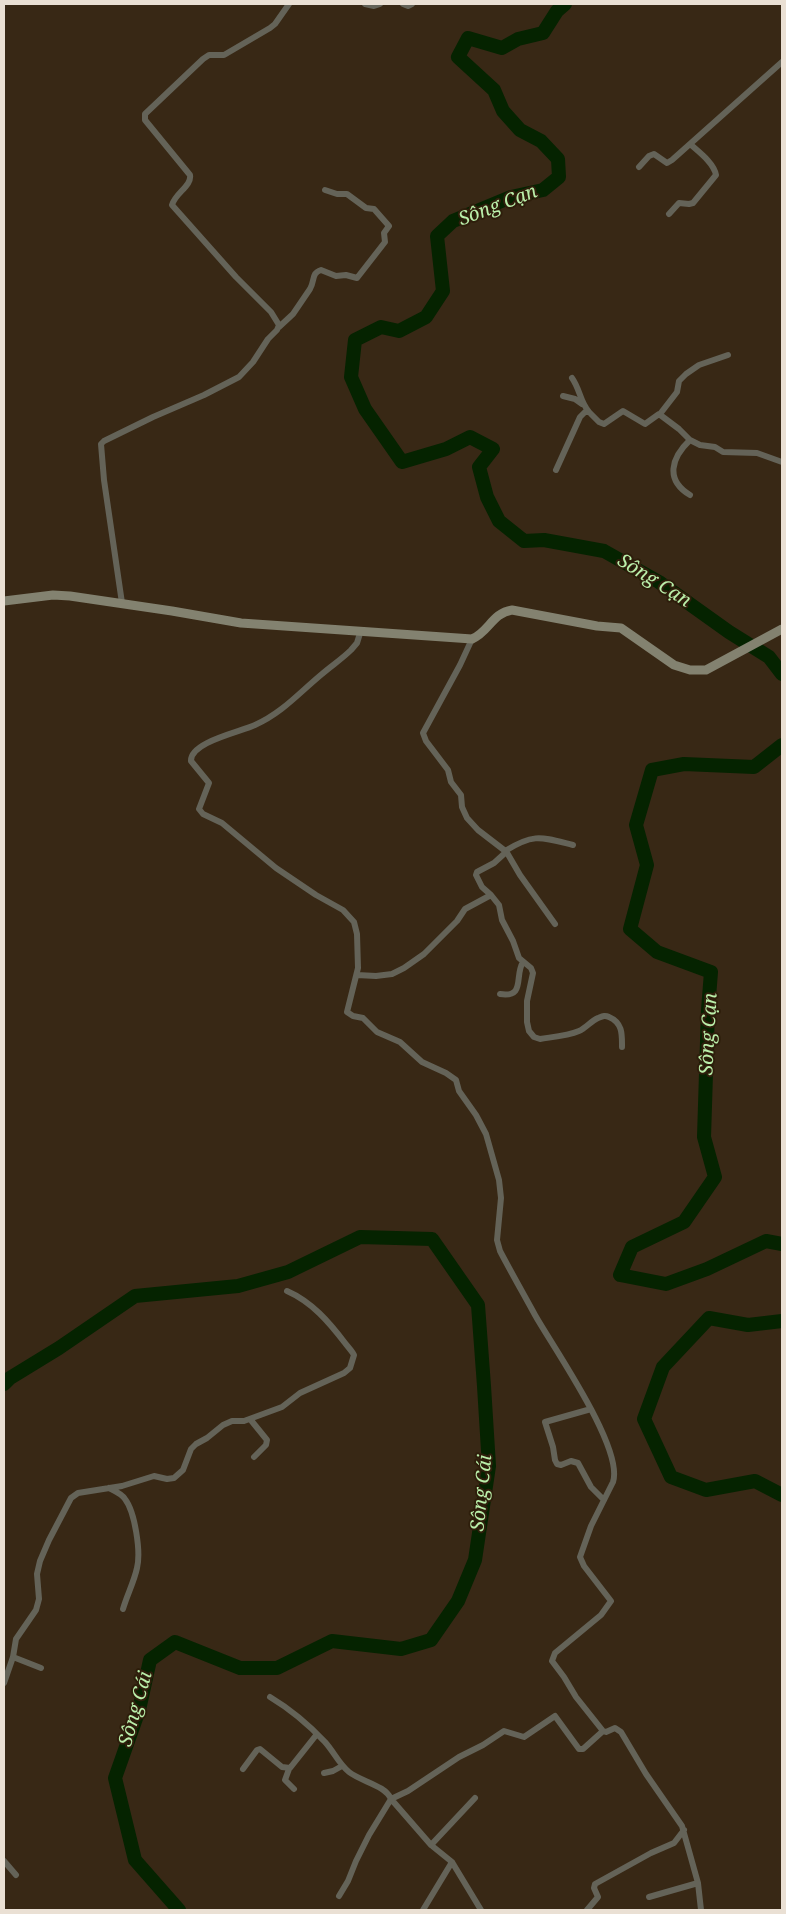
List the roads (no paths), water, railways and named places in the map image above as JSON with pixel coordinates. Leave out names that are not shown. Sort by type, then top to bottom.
[{"type":"street","points":[[279,328],[276,318],[271,312],[236,277],[199,233],[175,210],[172,205],[174,200],[190,181],[190,175],[144,117],[148,110],[203,58],[209,55],[224,55],[270,28],[289,4]]},
{"type":"street","points":[[365,4],[374,6],[380,4]]},
{"type":"street","points":[[403,4],[408,6],[412,4]]},
{"type":"street","points":[[639,167],[649,156],[654,154],[667,163],[782,62]]},
{"type":"street","points":[[669,214],[678,203],[693,203],[716,175],[712,166],[690,144]]},
{"type":"street","points":[[122,603],[104,480],[101,444],[153,416],[204,395],[238,377],[253,362],[268,339],[293,314],[313,285],[316,271],[321,270],[336,276],[346,275],[357,278],[385,242],[384,233],[390,226],[376,211],[366,208],[347,194],[325,190]]},
{"type":"street","points":[[563,396],[575,399],[599,422],[604,424],[623,412],[645,424],[656,414],[660,414],[686,374],[707,362],[728,356]]},
{"type":"street","points":[[572,378],[582,404]]},
{"type":"street","points":[[556,470],[580,417],[585,412],[589,412]]},
{"type":"street","points":[[660,414],[679,428],[690,440],[700,445],[715,447],[723,452],[757,453],[782,462]]},
{"type":"street","points":[[690,440],[678,453],[673,476],[683,491],[690,495]]},
{"type":"street","points":[[4,601],[52,595],[70,596],[241,623],[472,639]]},
{"type":"street","points":[[555,924],[505,851],[478,830],[468,818],[462,807],[461,795],[451,782],[448,770],[422,733],[460,666],[472,639],[485,630],[503,611],[512,610],[597,626],[621,628],[674,665],[690,670],[706,670],[782,629]]},
{"type":"street","points":[[361,630],[357,643],[352,650],[321,674],[292,703],[254,726],[210,742],[195,751],[191,758],[192,761],[209,783],[199,806],[201,812],[222,823],[281,871],[316,895],[343,910],[354,922],[357,934],[357,975],[348,1013],[363,1018],[377,1032],[400,1042],[412,1055],[428,1066],[452,1076],[486,1134],[499,1180],[501,1198],[497,1240],[500,1251],[535,1316],[591,1409],[614,1462],[615,1475],[580,1557],[584,1566],[611,1601],[601,1615],[555,1653],[551,1659],[553,1665],[564,1676],[576,1697],[603,1731]]},
{"type":"street","points":[[573,845],[546,838],[531,838],[505,851],[494,863],[477,872],[476,875],[482,887],[491,894],[499,906],[502,920],[519,958],[531,968],[533,973],[527,1001],[527,1013],[528,1028],[534,1037],[540,1039],[575,1032],[584,1029],[599,1017],[605,1015],[614,1019],[619,1024],[622,1032],[622,1047]]},
{"type":"street","points":[[357,975],[376,976],[392,974],[404,968],[424,954],[457,921],[465,909],[491,894]]},
{"type":"street","points":[[500,994],[508,995],[515,991],[518,985],[520,965],[523,962]]},
{"type":"street","points":[[4,1683],[13,1657],[16,1639],[36,1610],[39,1599],[38,1574],[40,1561],[71,1498],[78,1493],[122,1486],[154,1476],[174,1478],[183,1470],[191,1449],[227,1423],[250,1418],[282,1407],[300,1393],[339,1376],[350,1368],[354,1353],[336,1330],[314,1307],[298,1296],[287,1292]]},
{"type":"street","points":[[591,1409],[545,1422],[557,1464],[561,1465],[571,1461],[578,1463],[590,1487],[604,1500]]},
{"type":"street","points":[[250,1418],[267,1440],[266,1445],[254,1457]]},
{"type":"street","points":[[109,1488],[124,1497],[128,1503],[140,1553],[137,1569],[123,1609]]},
{"type":"street","points":[[13,1657],[41,1668]]},
{"type":"street","points":[[270,1698],[287,1709],[316,1734],[330,1748],[342,1766],[354,1776],[384,1789],[431,1845],[452,1862],[481,1910]]},
{"type":"street","points":[[339,1896],[376,1822],[391,1799],[408,1791],[459,1757],[483,1745],[504,1731],[524,1737],[555,1716],[579,1749],[582,1749],[603,1731],[606,1732],[615,1728],[620,1732],[684,1830],[698,1883],[701,1910]]},
{"type":"street","points":[[294,1789],[285,1780],[289,1769],[316,1734]]},
{"type":"street","points":[[243,1769],[257,1750],[260,1749],[282,1767],[289,1769]]},
{"type":"street","points":[[324,1774],[342,1766]]},
{"type":"street","points":[[431,1845],[475,1798]]},
{"type":"street","points":[[587,1910],[598,1898],[594,1888],[595,1884],[651,1853],[674,1843],[684,1830]]},
{"type":"street","points":[[4,1861],[16,1875]]},
{"type":"street","points":[[423,1910],[452,1862]]},
{"type":"street","points":[[649,1897],[698,1883]]},
{"type":"waterway","name":"Sông Cạn","points":[[565,4],[557,11],[543,33],[518,39],[502,48],[468,38],[458,57],[494,90],[503,111],[520,130],[541,141],[558,159],[559,177],[543,190],[511,197],[453,221],[437,236],[443,291],[426,317],[399,331],[381,327],[355,340],[351,377],[365,409],[402,462],[446,449],[470,437],[493,449],[479,467],[487,497],[499,521],[524,541],[544,540],[604,551],[659,582],[729,632],[769,657],[782,674]]},
{"type":"waterway","name":"Sông Cạn","points":[[782,745],[754,767],[684,764],[652,770],[636,825],[647,865],[630,929],[657,952],[711,972],[704,1137],[715,1177],[684,1222],[632,1247],[620,1275],[666,1284],[707,1269],[766,1241],[782,1244]]},
{"type":"waterway","name":"Sông Cái","points":[[4,1384],[10,1378],[59,1348],[135,1296],[238,1286],[288,1272],[360,1237],[432,1239],[478,1305],[489,1466],[475,1560],[458,1601],[431,1640],[401,1649],[332,1641],[277,1668],[240,1668],[175,1642],[150,1660],[139,1710],[115,1778],[135,1860],[179,1910]]},
{"type":"waterway","name":"Sông Cạn","points":[[782,1321],[748,1325],[709,1318],[663,1367],[644,1419],[671,1477],[706,1490],[755,1481],[782,1495]]}]
